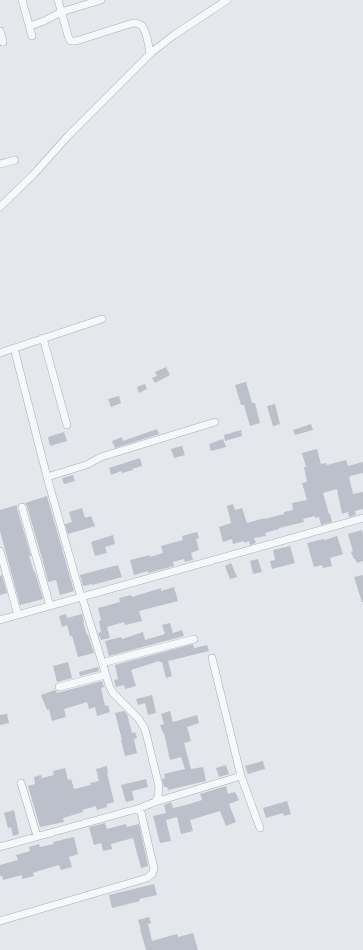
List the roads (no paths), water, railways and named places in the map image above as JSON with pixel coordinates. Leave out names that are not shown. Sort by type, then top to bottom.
[{"type":"street","points":[[22,0],[32,36]]},
{"type":"street","points":[[58,0],[69,39],[71,41],[76,41],[133,23],[140,24],[144,30],[150,54]]},
{"type":"street","points":[[30,26],[44,21],[61,12],[101,0]]},
{"type":"street","points":[[0,207],[150,54],[169,39],[227,0]]},
{"type":"street","points":[[0,31],[3,42]]},
{"type":"street","points":[[0,164],[15,160]]},
{"type":"street","points":[[0,353],[102,318]]},
{"type":"street","points":[[43,338],[67,426]]},
{"type":"street","points":[[14,348],[47,477],[105,675],[113,693],[138,718],[145,729],[159,786],[158,797],[155,802]]},
{"type":"street","points":[[47,477],[86,465],[101,458],[215,422]]},
{"type":"street","points":[[22,507],[50,606]]},
{"type":"street","points":[[0,620],[363,518]]},
{"type":"street","points":[[0,551],[18,615]]},
{"type":"street","points":[[102,663],[194,639]]},
{"type":"street","points":[[212,658],[241,776],[260,828]]},
{"type":"street","points":[[59,688],[105,675]]},
{"type":"street","points":[[0,847],[140,808],[241,776]]},
{"type":"street","points":[[21,783],[37,836]]},
{"type":"street","points":[[0,921],[147,878],[152,874],[154,869],[140,808]]}]
